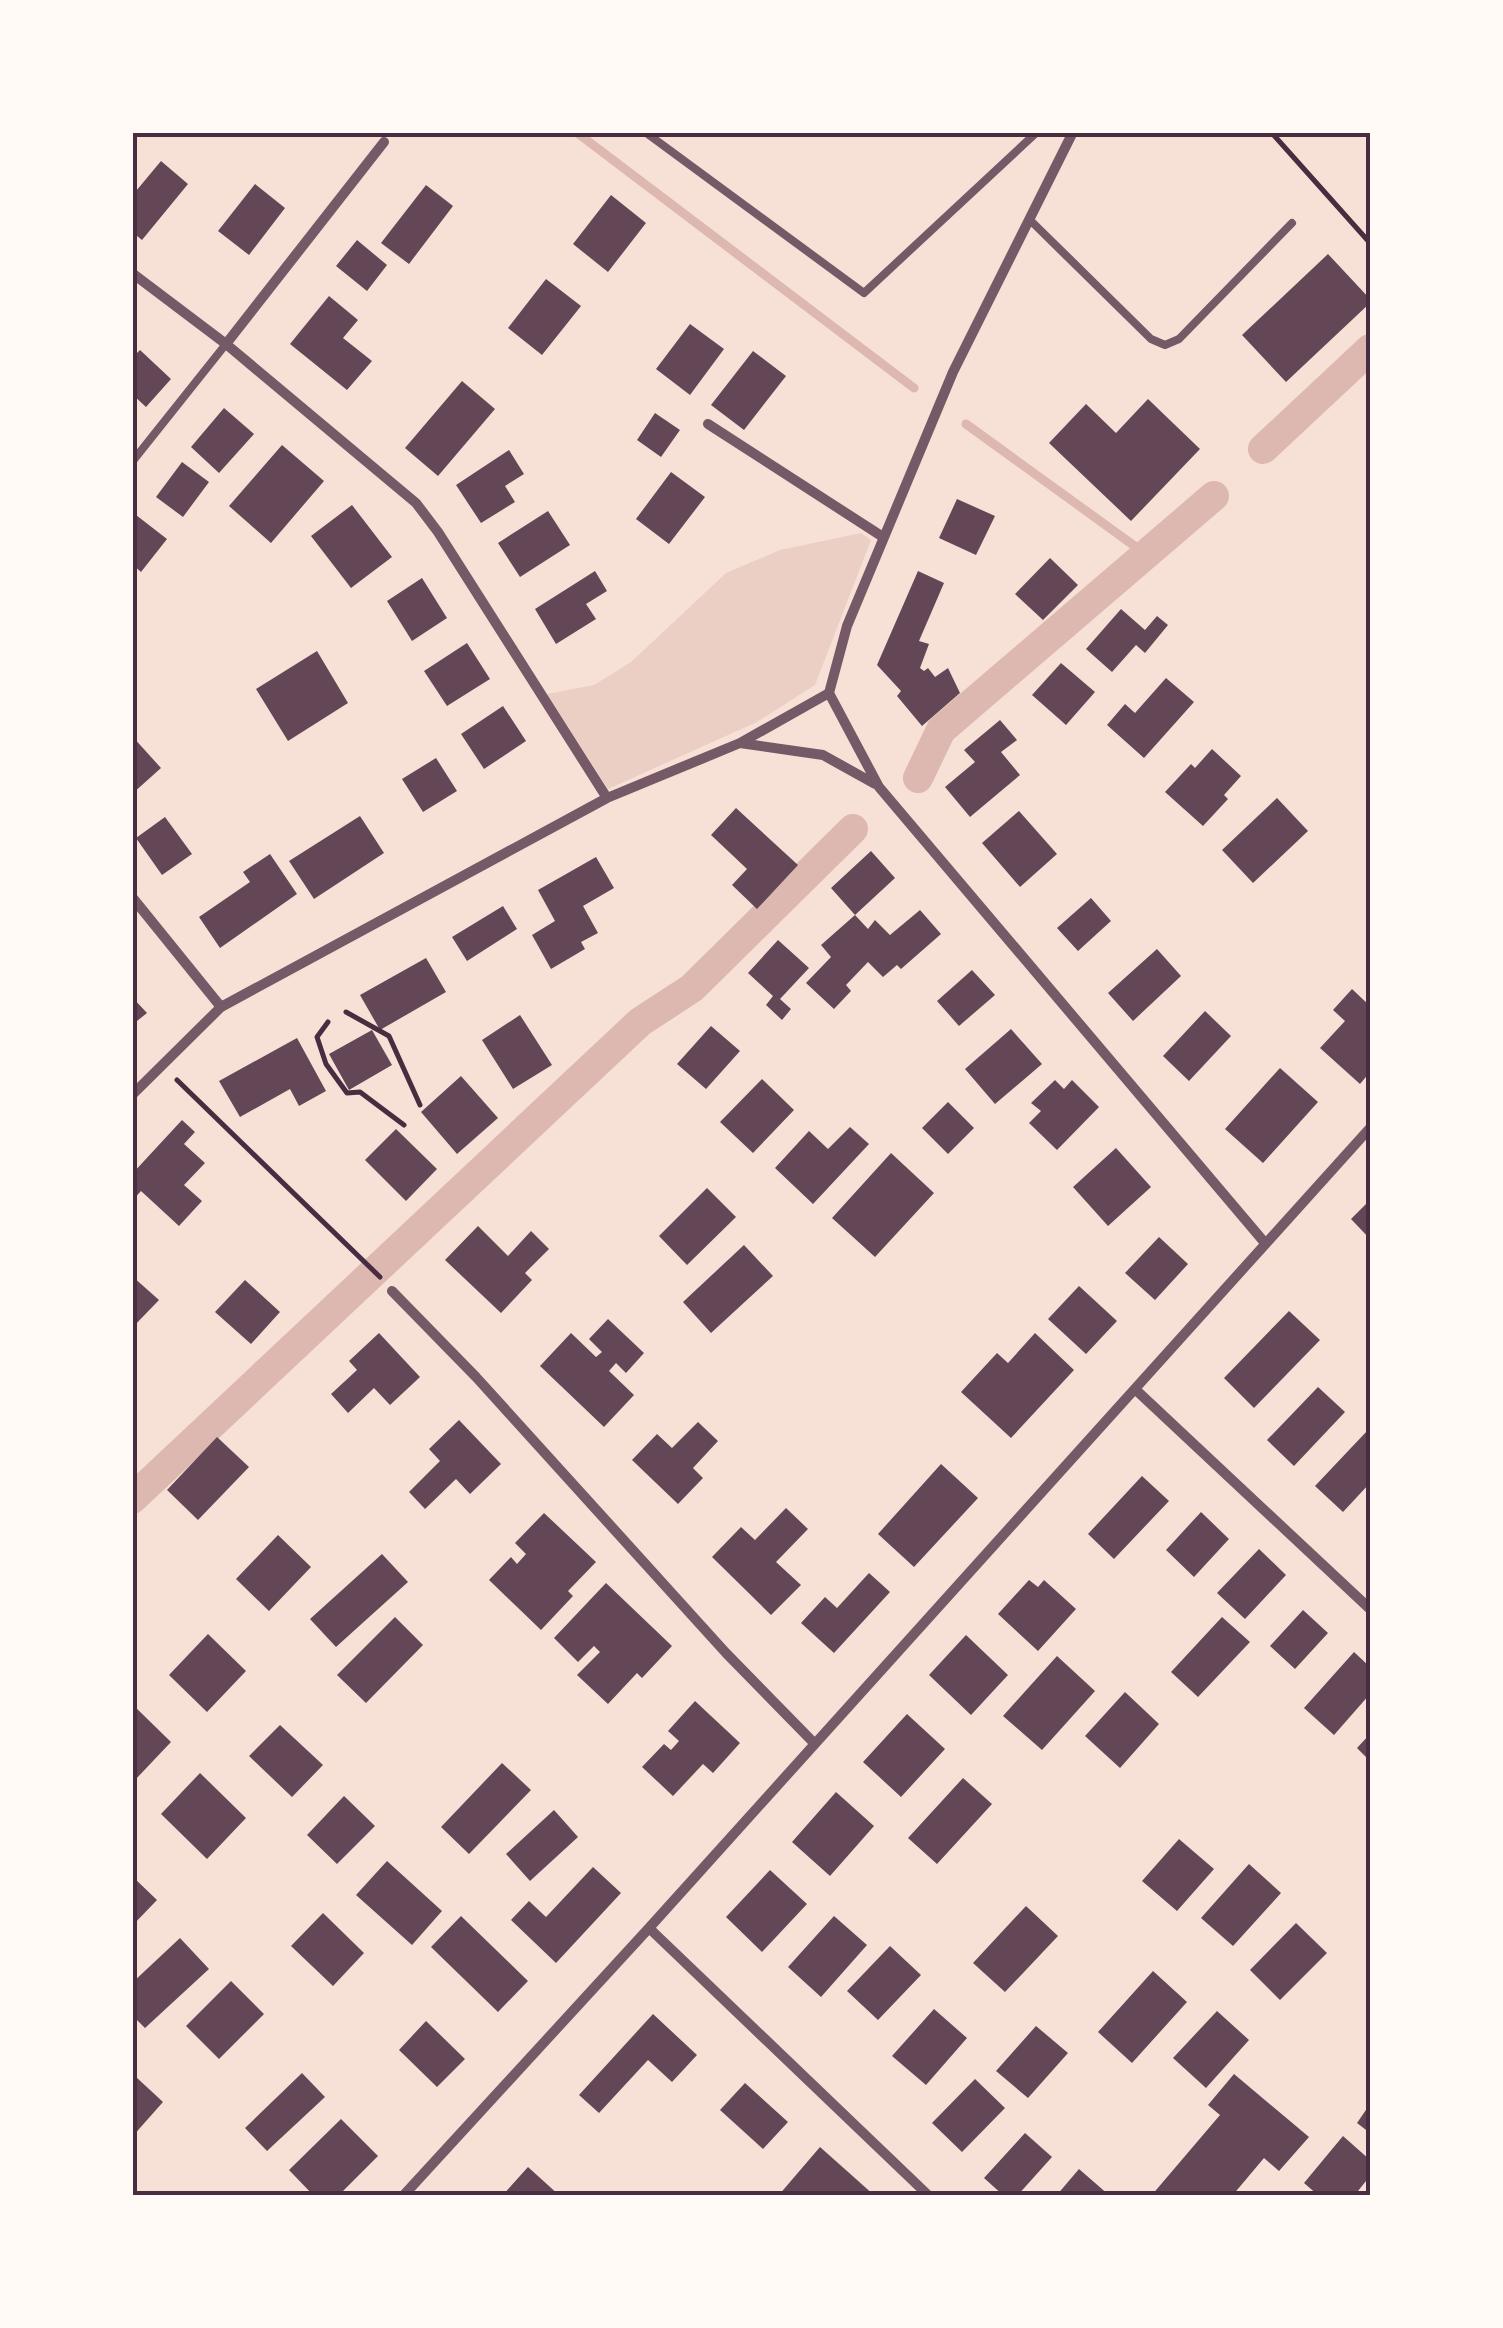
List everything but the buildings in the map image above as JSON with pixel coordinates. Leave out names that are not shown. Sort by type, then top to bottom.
[{"type":"street","points":[[1074,132],[960,358],[847,626],[829,693],[879,786],[1265,1243]]},
{"type":"street","points":[[226,344],[384,142]]},
{"type":"street","points":[[132,273],[226,344],[416,504],[438,532],[607,798]]},
{"type":"street","points":[[708,424],[883,537]]},
{"type":"street","points":[[132,1095],[220,1007],[607,798],[740,743],[829,693]]},
{"type":"street","points":[[740,743],[822,755],[879,786]]},
{"type":"street","points":[[132,897],[220,1007]]},
{"type":"street","points":[[403,2196],[1370,1128]]},
{"type":"street","points":[[392,1291],[814,1743]]},
{"type":"street","points":[[1136,1390],[1370,1610]]},
{"type":"street","points":[[649,1928],[929,2196]]},
{"type":"lane","points":[[644,132],[864,292],[1037,132]]},
{"type":"lane","points":[[1029,220],[1151,339],[1165,345],[1179,339],[1292,224]]},
{"type":"lane","points":[[132,462],[226,344]]},
{"type":"path","points":[[1271,132],[1370,243]]},
{"type":"path","points":[[346,1012],[389,1036],[420,1105]]},
{"type":"path","points":[[328,1022],[318,1037],[326,1064],[347,1093],[360,1092],[404,1125]]},
{"type":"path","points":[[158,1068],[176,1079],[359,1253],[392,1291]]},
{"type":"shaded area","points":[[861,533],[871,540],[815,685],[757,722],[608,789],[547,694],[594,685],[631,662],[726,573],[780,550]]},
{"type":"waterway","points":[[576,132],[914,388]]},
{"type":"waterway","points":[[1263,449],[1370,349]]},
{"type":"waterway","points":[[966,424],[1147,555]]},
{"type":"waterway","points":[[918,778],[941,730],[1214,496]]},
{"type":"waterway","points":[[132,1499],[640,1022],[692,988],[853,829]]}]
